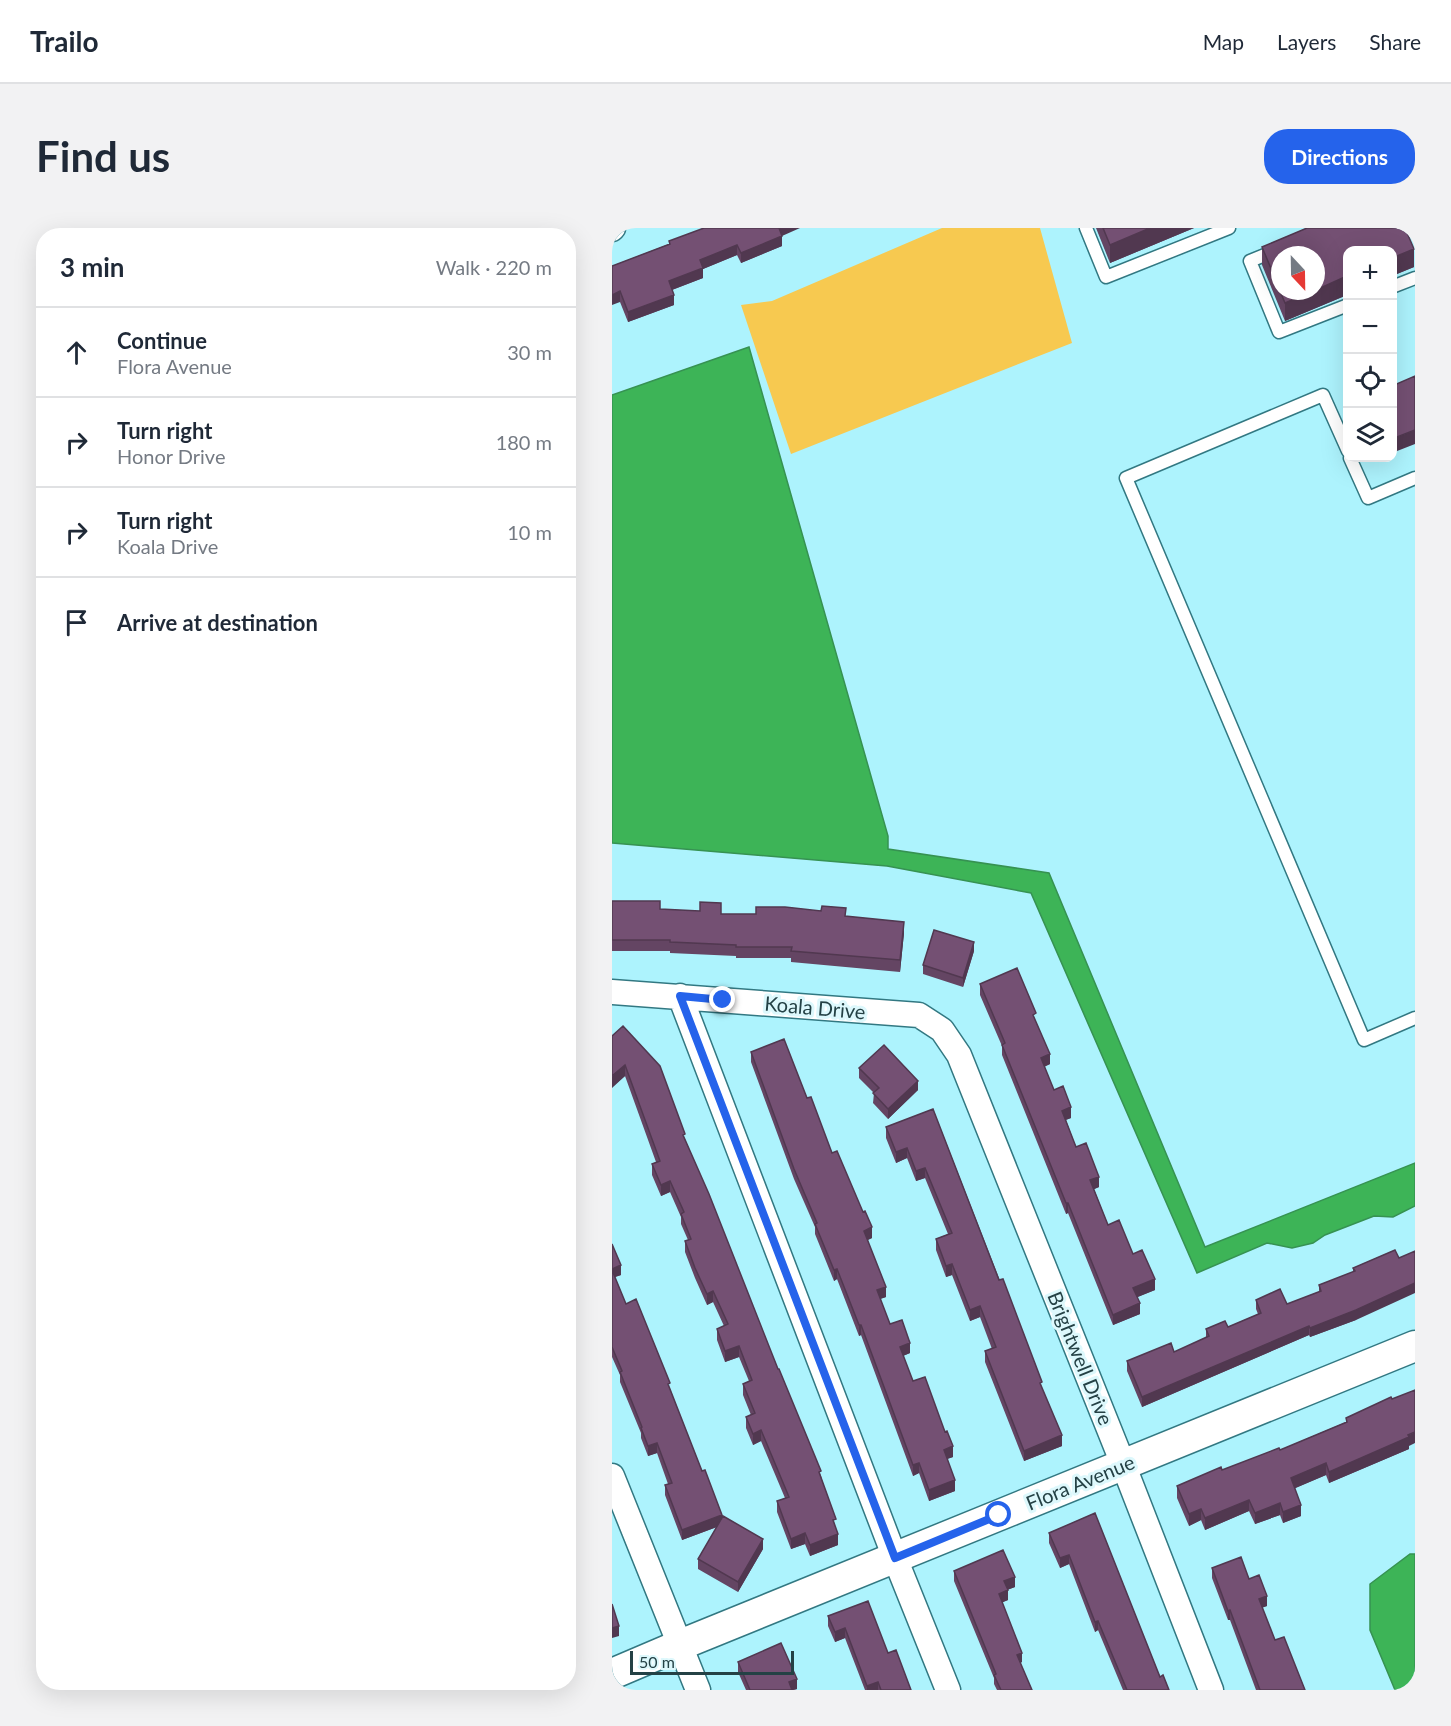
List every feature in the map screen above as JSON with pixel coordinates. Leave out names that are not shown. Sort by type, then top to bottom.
[{"type":"street","name":"Koala Drive","points":[[612,992],[919,1016],[942,1030]]},
{"type":"street","points":[[680,996],[895,1558],[948,1690]]},
{"type":"street","name":"Brightwell Drive","points":[[942,1030],[959,1055],[1211,1690]]},
{"type":"street","name":"Flora Avenue","points":[[612,1674],[1415,1346]]},
{"type":"street","points":[[612,1476],[698,1690]]},
{"type":"lane","points":[[1086,228],[1106,277],[1229,228]]},
{"type":"lane","points":[[1291,244],[1250,261],[1279,333],[1343,307]]},
{"type":"lane","points":[[1397,285],[1415,278]]},
{"type":"lane","points":[[1343,442],[1323,395],[1126,478],[1364,1040],[1415,1018]]},
{"type":"lane","points":[[1352,462],[1368,498],[1415,478]]},
{"type":"shaded area","points":[[942,228],[1040,228],[1072,343],[791,454],[741,305],[772,301]]},
{"type":"shaded area","points":[[749,347],[888,836],[888,849],[1049,873],[1205,1247],[1415,1163],[1415,1206],[1393,1217],[1374,1216],[1325,1235],[1313,1243],[1292,1248],[1267,1243],[1197,1273],[1031,893],[887,866],[612,843],[612,395]]},
{"type":"shaded area","points":[[1410,1554],[1415,1554],[1415,1690],[1395,1690],[1370,1630],[1370,1584]]},
{"type":"building","points":[[704,228],[779,228],[782,236],[741,253],[737,245],[700,260],[703,268],[669,281],[674,295],[628,312],[620,291],[612,295],[612,266],[670,244],[669,241]]},
{"type":"building","points":[[1103,228],[1150,228],[1110,245]]},
{"type":"building","points":[[1307,228],[1405,228],[1414,249],[1397,256],[1397,246],[1343,246],[1343,278],[1325,286],[1325,246],[1271,246],[1271,268],[1262,247]]},
{"type":"building","points":[[1415,376],[1415,430],[1397,437],[1397,408],[1397,384]]},
{"type":"building","points":[[612,901],[660,901],[660,909],[700,911],[700,902],[721,903],[721,914],[756,914],[756,907],[821,911],[822,906],[846,908],[845,916],[904,922],[900,960],[791,951],[792,947],[736,947],[736,945],[670,942],[670,940],[612,940]]},
{"type":"building","points":[[934,930],[974,942],[963,978],[923,965]]},
{"type":"building","points":[[1017,968],[1036,1013],[1033,1015],[1050,1054],[1041,1058],[1054,1090],[1063,1086],[1071,1107],[1062,1111],[1076,1147],[1086,1143],[1099,1177],[1090,1180],[1108,1225],[1119,1220],[1133,1254],[1142,1250],[1155,1279],[1133,1288],[1140,1303],[1113,1315],[1002,1045],[1005,1043],[980,984]]},
{"type":"building","points":[[623,1026],[660,1066],[685,1134],[683,1135],[821,1471],[819,1472],[836,1519],[833,1520],[838,1534],[810,1545],[805,1533],[791,1539],[777,1501],[789,1497],[761,1430],[753,1434],[746,1417],[755,1413],[743,1384],[752,1380],[739,1346],[725,1351],[717,1329],[728,1324],[713,1291],[707,1294],[695,1268],[685,1241],[691,1239],[681,1214],[684,1212],[670,1181],[661,1185],[652,1164],[660,1161],[625,1065],[612,1076],[612,1036]]},
{"type":"building","points":[[784,1039],[807,1098],[811,1097],[832,1153],[837,1151],[863,1212],[865,1211],[872,1227],[864,1231],[886,1287],[877,1290],[890,1324],[902,1320],[910,1343],[900,1347],[913,1381],[925,1377],[945,1432],[947,1431],[953,1446],[944,1450],[955,1480],[929,1490],[919,1463],[913,1465],[861,1325],[859,1325],[837,1269],[834,1270],[815,1224],[817,1223],[794,1169],[751,1052]]},
{"type":"building","points":[[884,1045],[918,1081],[888,1109],[873,1093],[879,1088],[859,1068]]},
{"type":"building","points":[[933,1109],[999,1280],[1003,1279],[1042,1382],[1040,1383],[1062,1435],[1024,1451],[985,1351],[996,1347],[980,1306],[970,1310],[952,1264],[946,1266],[936,1239],[952,1233],[925,1168],[916,1171],[907,1148],[896,1152],[886,1127]]},
{"type":"building","points":[[612,1244],[621,1265],[612,1269]]},
{"type":"building","points":[[1395,1250],[1399,1258],[1415,1251],[1415,1283],[1356,1310],[1310,1328],[1309,1326],[1142,1397],[1127,1361],[1171,1343],[1174,1352],[1209,1336],[1206,1329],[1225,1321],[1228,1327],[1261,1313],[1256,1300],[1280,1289],[1287,1304],[1321,1291],[1319,1285],[1355,1271],[1353,1268]]},
{"type":"building","points":[[612,1270],[626,1304],[636,1299],[702,1471],[705,1470],[722,1515],[682,1530],[665,1485],[672,1483],[657,1443],[648,1446],[612,1347]]},
{"type":"building","points":[[1415,1390],[1415,1432],[1408,1435],[1409,1437],[1329,1472],[1326,1463],[1291,1478],[1301,1505],[1283,1512],[1280,1503],[1255,1513],[1249,1500],[1205,1518],[1201,1509],[1189,1514],[1177,1486],[1221,1467],[1222,1470],[1279,1448],[1280,1450],[1347,1422],[1346,1418],[1391,1397],[1392,1399]]},
{"type":"building","points":[[1095,1513],[1160,1677],[1163,1675],[1169,1690],[1127,1690],[1098,1621],[1095,1622],[1069,1555],[1060,1558],[1049,1533]]},
{"type":"building","points":[[723,1516],[763,1539],[738,1582],[698,1559]]},
{"type":"building","points":[[1003,1550],[1015,1577],[1004,1581],[1008,1590],[999,1594],[1022,1653],[1017,1655],[1032,1690],[1001,1690],[954,1571]]},
{"type":"building","points":[[1241,1557],[1249,1579],[1259,1575],[1267,1596],[1259,1599],[1275,1640],[1284,1637],[1305,1690],[1260,1690],[1212,1568]]},
{"type":"building","points":[[868,1601],[888,1653],[896,1650],[911,1690],[881,1690],[878,1682],[867,1686],[845,1628],[835,1632],[828,1616]]},
{"type":"building","points":[[612,1604],[619,1626],[612,1628]]},
{"type":"building","points":[[781,1643],[797,1679],[789,1682],[792,1690],[750,1690],[738,1662]]},
{"type":"route","points":[[723,1000],[680,996],[895,1558],[999,1515]]}]
